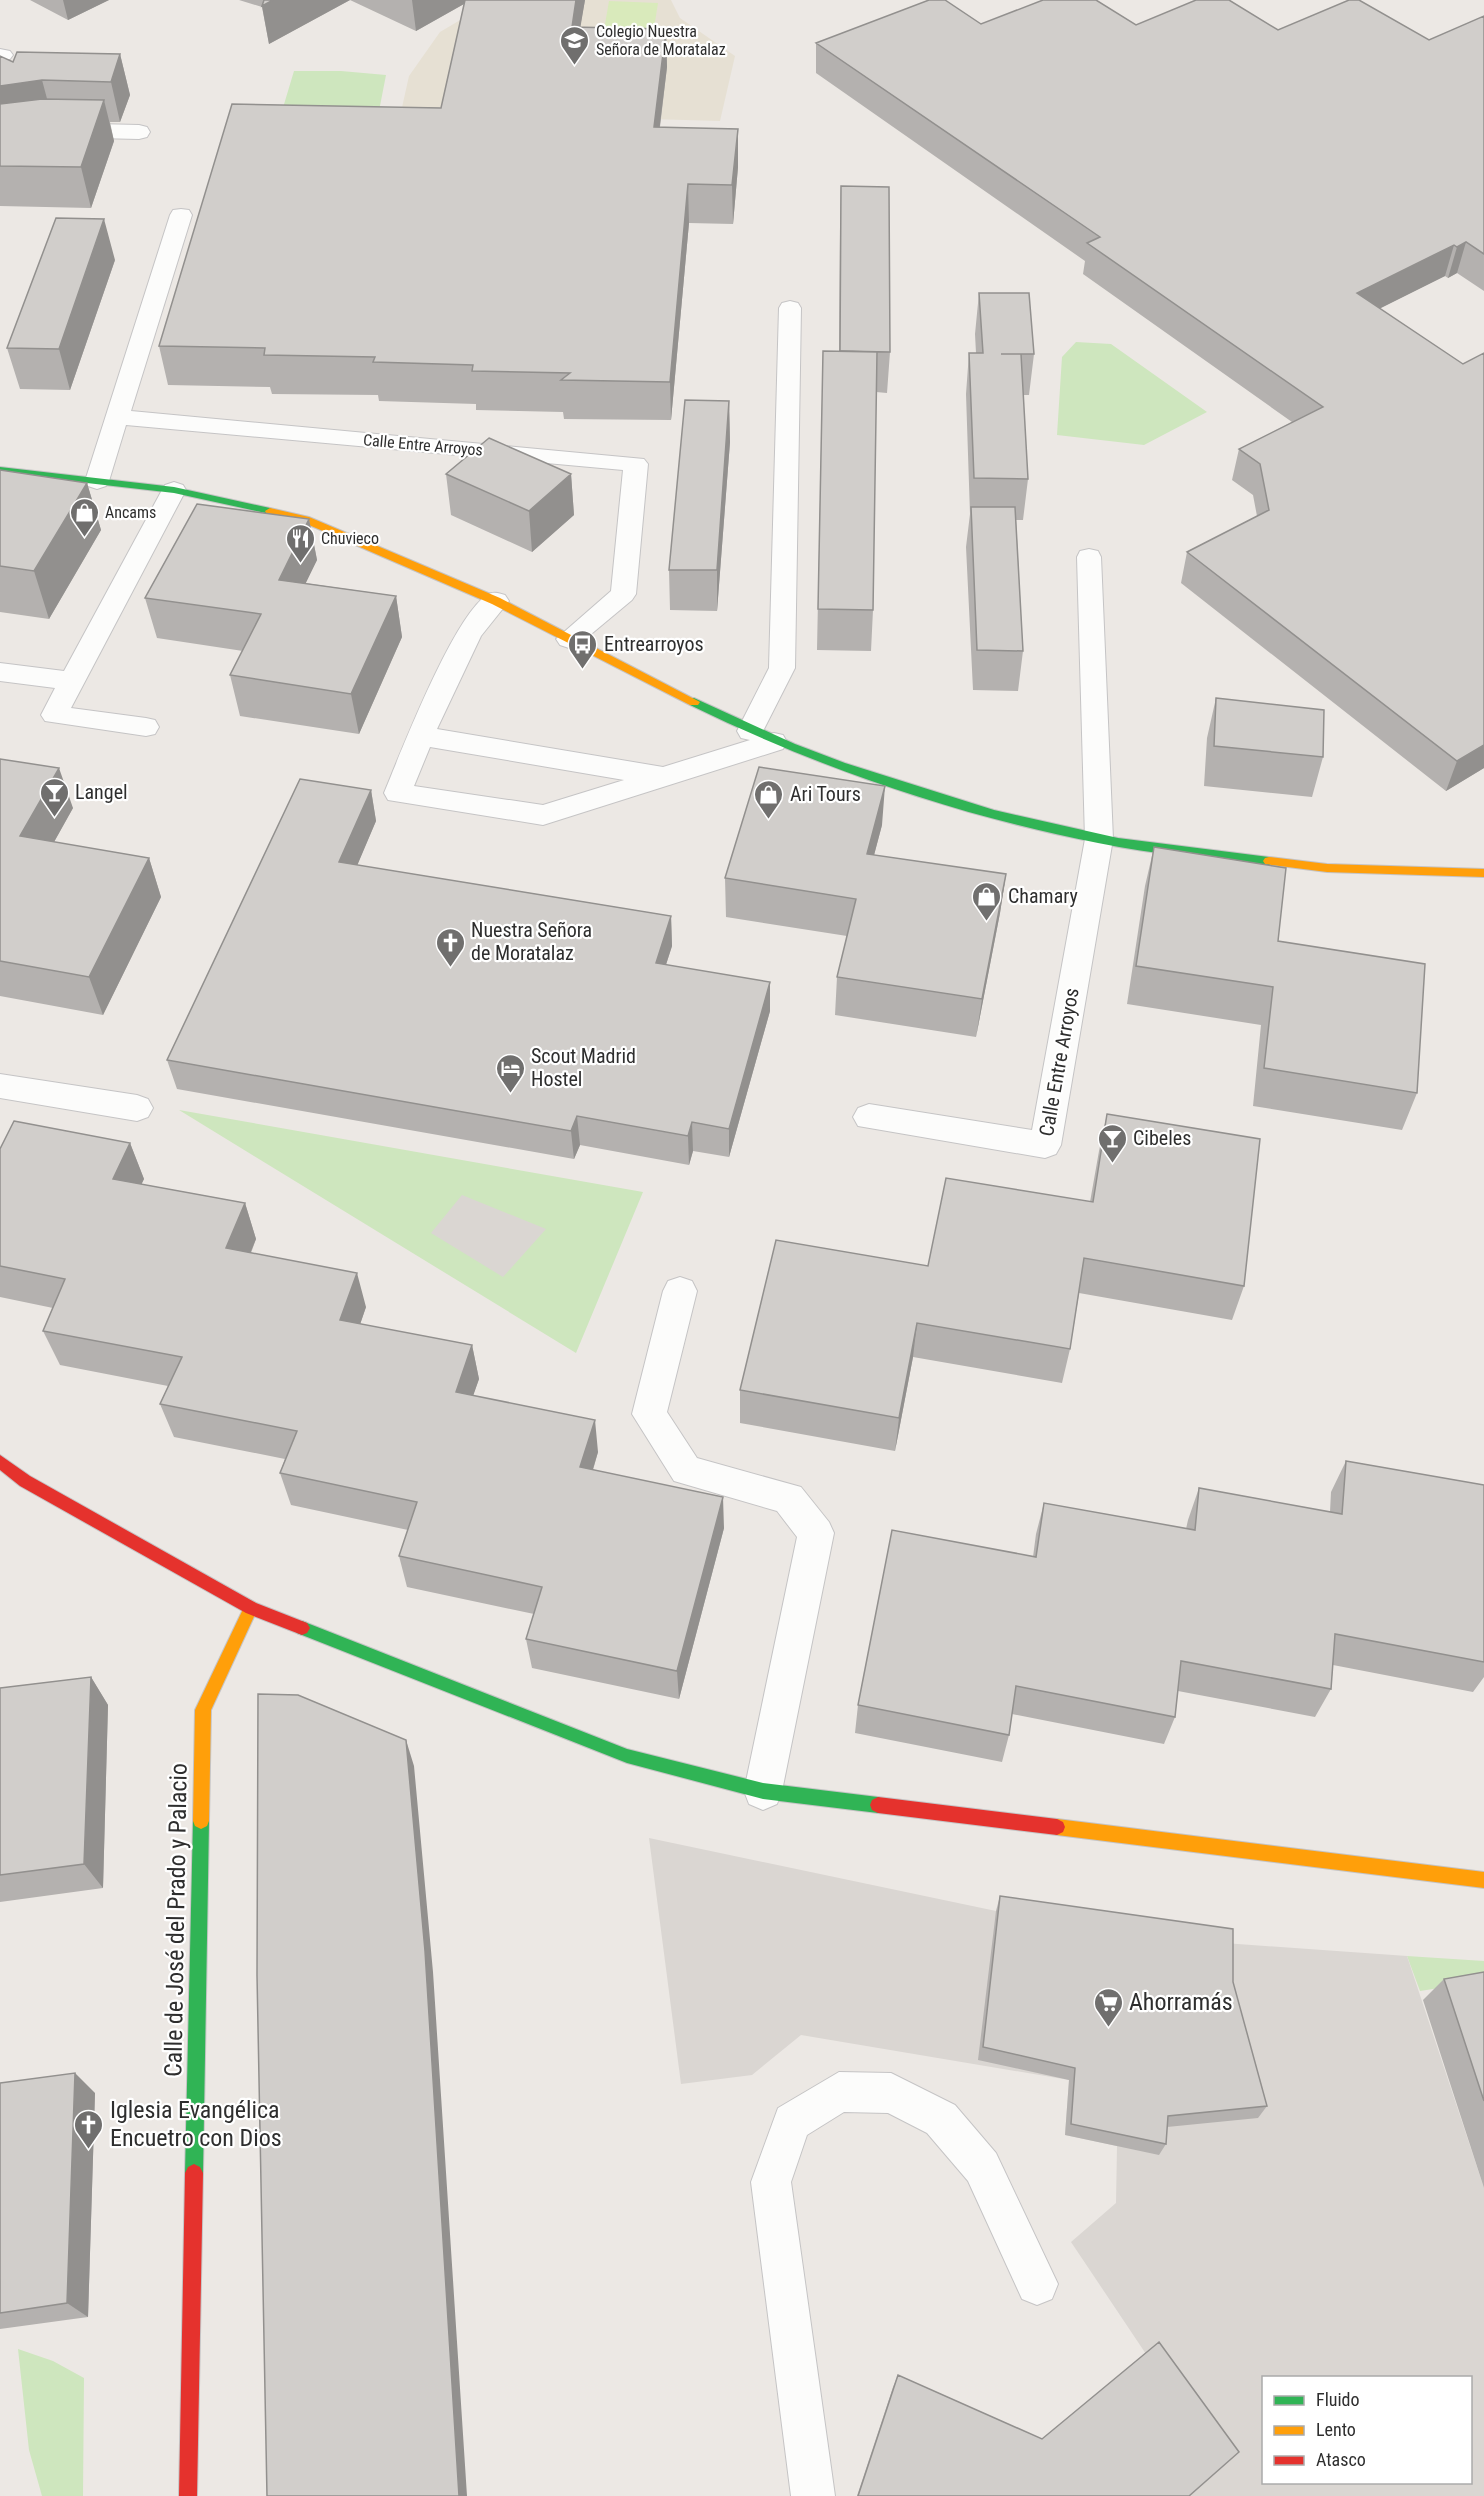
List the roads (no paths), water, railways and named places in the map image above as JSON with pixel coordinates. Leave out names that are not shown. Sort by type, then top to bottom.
[{"type":"street","points":[[0,137],[53,130],[139,132]]},
{"type":"street","points":[[0,470],[174,490],[305,519],[496,601],[762,736],[948,801],[1099,839],[1327,868],[1484,873]]},
{"type":"street","name":"Calle Entre Arroyos","points":[[869,1117],[1045,1145],[1099,839]]},
{"type":"street","points":[[0,1086],[137,1108]]},
{"type":"street","points":[[680,1291],[648,1414],[686,1470],[788,1498],[816,1533],[763,1791]]},
{"type":"street","points":[[0,1461],[25,1481],[251,1608],[627,1756],[763,1791],[1484,1880]]},
{"type":"street","name":"Calle de José del Prado y Palacio","points":[[188,2496],[203,1710],[251,1608]]},
{"type":"lane","points":[[97,481],[181,215]]},
{"type":"lane","points":[[496,601],[470,632],[421,736],[398,793],[543,815],[666,777],[762,736],[782,668],[790,308]]},
{"type":"lane","name":"Calle Entre Arroyos","points":[[117,417],[636,464],[623,594],[569,639]]},
{"type":"lane","points":[[146,727],[54,715],[174,490]]},
{"type":"lane","points":[[1089,557],[1099,839]]},
{"type":"lane","points":[[0,672],[72,681]]},
{"type":"lane","points":[[421,736],[666,777]]},
{"type":"lane","points":[[813,2496],[771,2182],[792,2122],[838,2092],[891,2093],[941,2119],[982,2167],[1037,2284]]},
{"type":"place","name":"Colegio Nuestra Señora de Moratalaz","points":[[575,66]]},
{"type":"place","name":"Ancams","points":[[84,538]]},
{"type":"place","name":"Chuvieco","points":[[300,564]]},
{"type":"place","name":"Entrearroyos","points":[[583,670]]},
{"type":"place","name":"Langel","points":[[54,818]]},
{"type":"place","name":"Ari Tours","points":[[769,820]]},
{"type":"place","name":"Chamary","points":[[987,922]]},
{"type":"place","name":"Nuestra Señora de Moratalaz","points":[[450,968]]},
{"type":"place","name":"Scout Madrid Hostel","points":[[510,1094]]},
{"type":"place","name":"Cibeles","points":[[1112,1164]]},
{"type":"place","name":"Ahorramás","points":[[1108,2028]]},
{"type":"place","name":"Iglesia Evangélica Encuetro con Dios","points":[[89,2150]]}]
